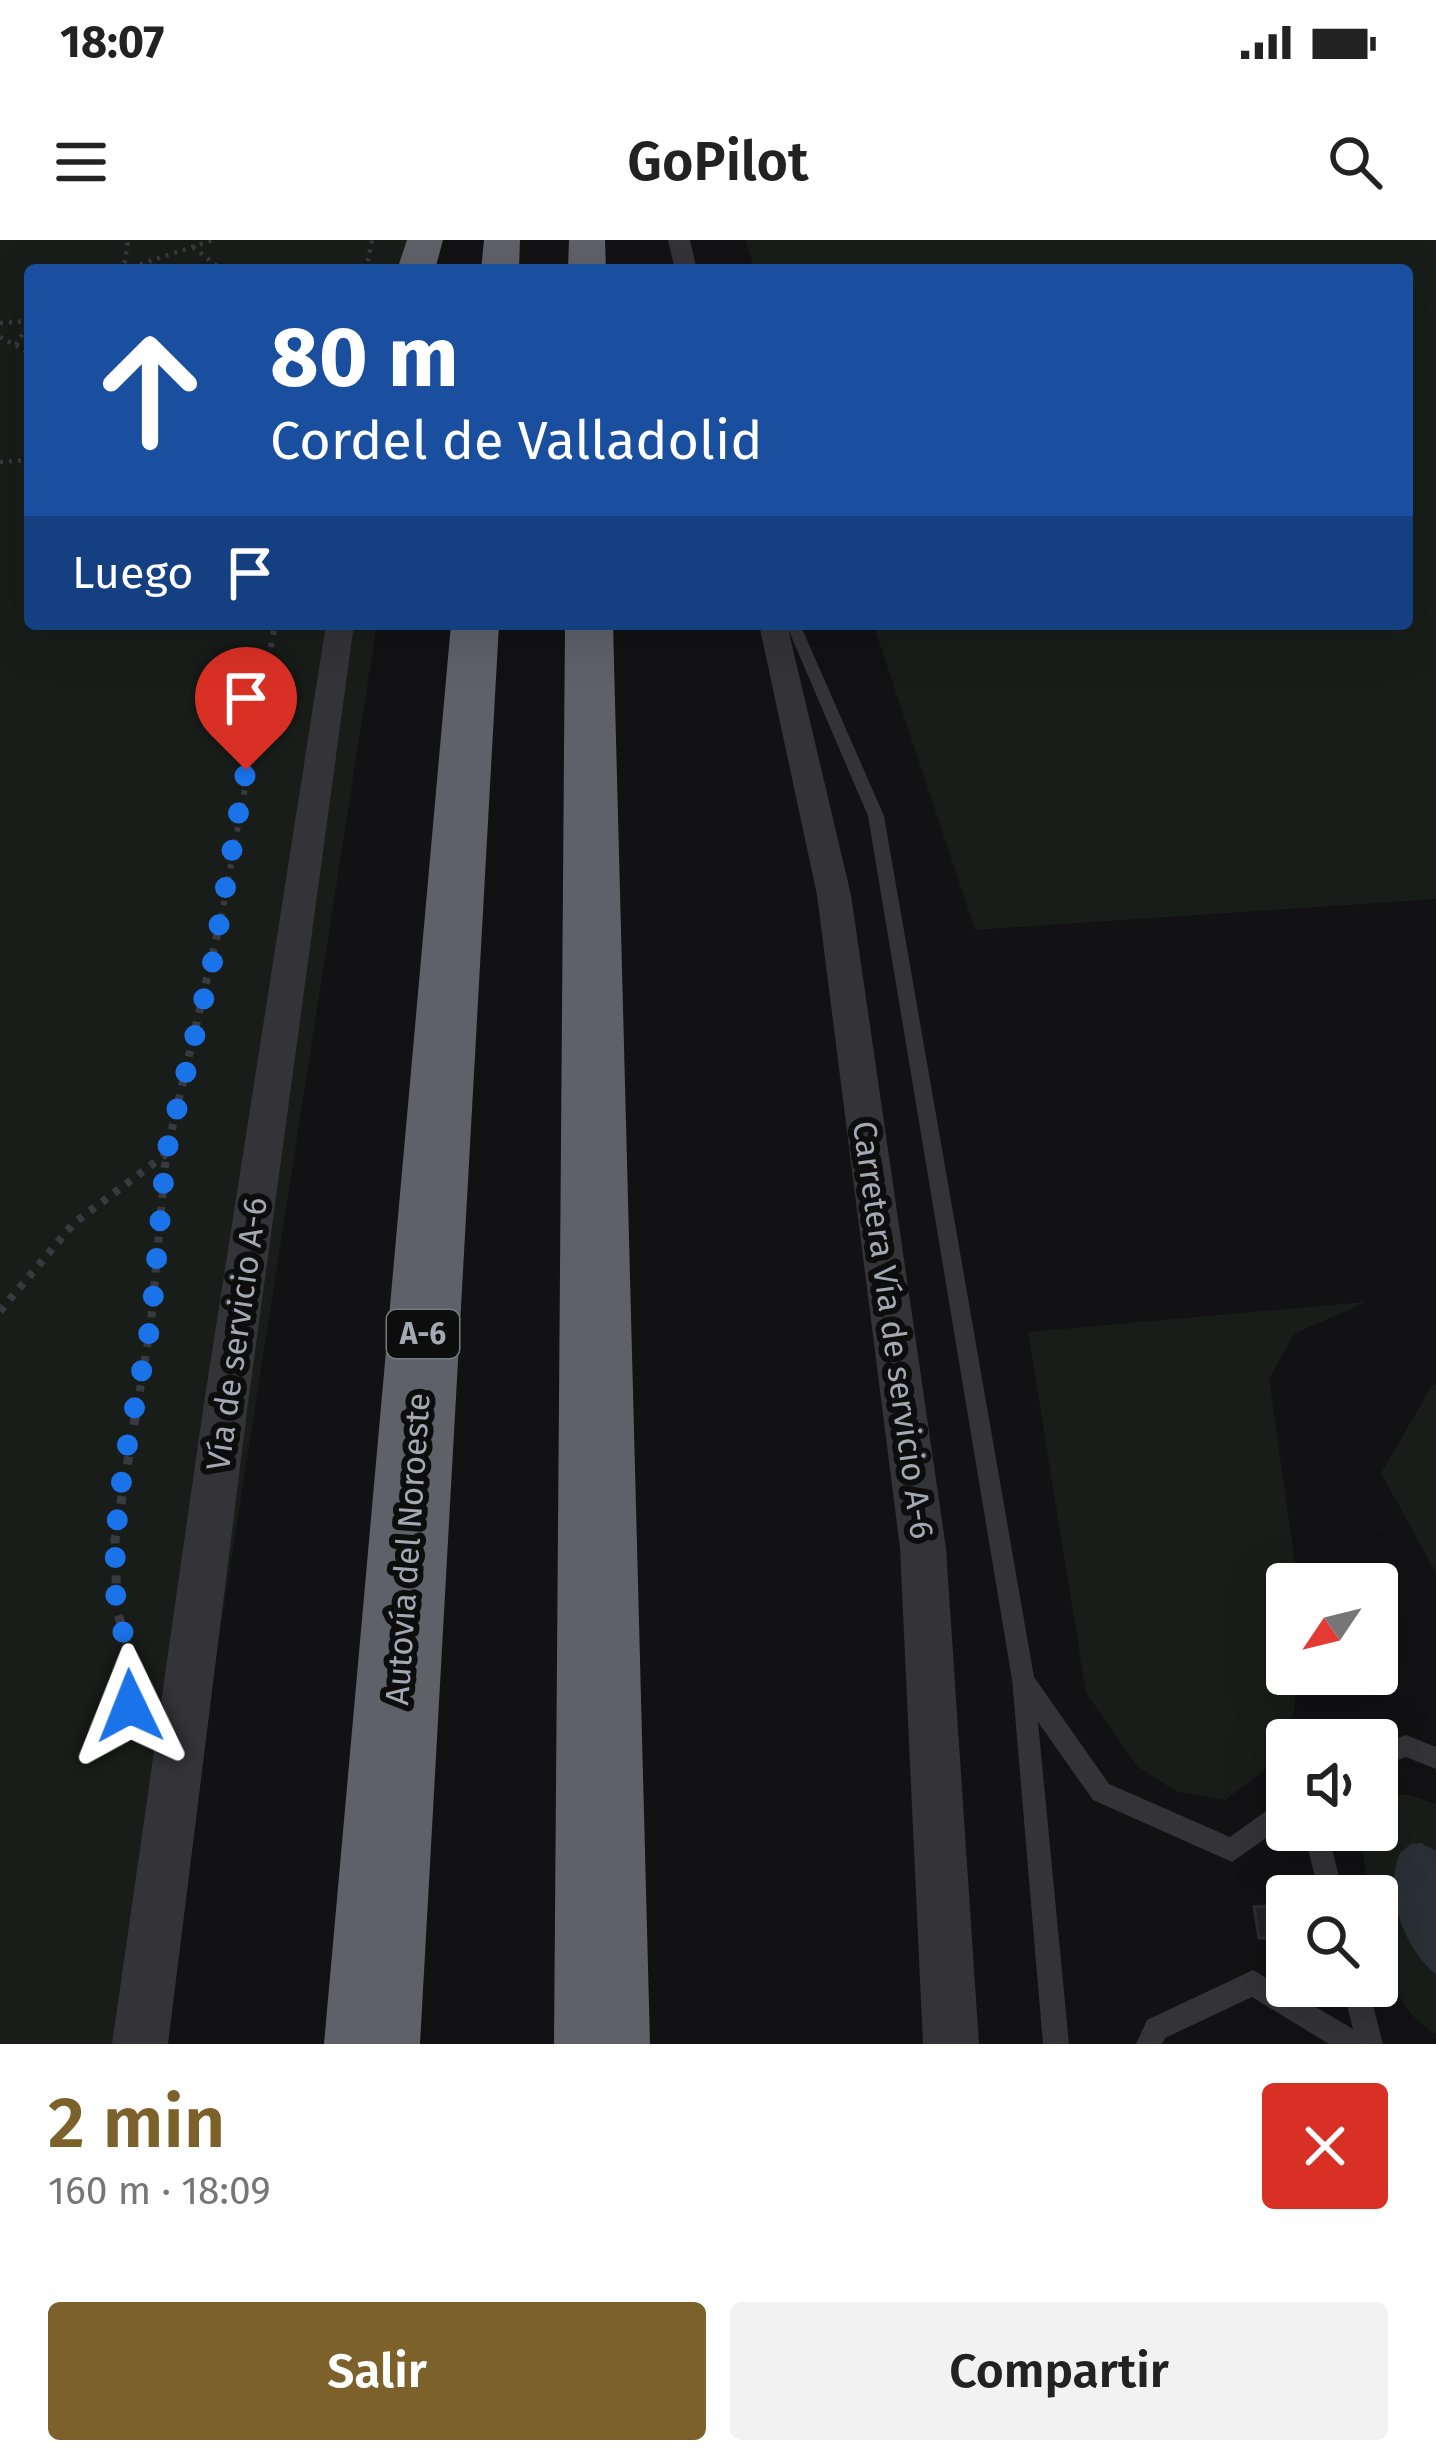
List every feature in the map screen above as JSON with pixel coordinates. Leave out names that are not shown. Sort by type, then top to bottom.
[{"type":"highway","name":"Autovía del Noroeste","points":[[372,2044],[475,630]]},
{"type":"highway","points":[[590,630],[602,2044]]},
{"type":"street","name":"Vía de servicio A-6","points":[[140,2044],[226,1403],[339,630]]},
{"type":"street","name":"Carretera Vía de servicio A-6","points":[[774,630],[834,895],[923,1548],[951,2044]]},
{"type":"lane","points":[[796,630],[876,816],[1023,1679],[1056,2044]]},
{"type":"lane","points":[[1023,1679],[1101,1792],[1232,1850],[1266,1824]]},
{"type":"lane","points":[[1398,1749],[1406,1746],[1436,1758]]},
{"type":"lane","points":[[1149,2044],[1156,2030],[1253,1983],[1353,2044]]},
{"type":"lane","points":[[1360,2007],[1370,2044]]},
{"type":"path","points":[[138,264],[213,240]]},
{"type":"path","points":[[192,246],[214,264]]},
{"type":"path","points":[[16,345],[24,331]]},
{"type":"path","points":[[0,337],[24,350]]},
{"type":"path","points":[[128,1727],[133,1664],[116,1610],[115,1540],[151,1322],[166,1154],[212,965],[274,630]]},
{"type":"path","points":[[0,1311],[69,1224],[98,1196],[166,1154]]},
{"type":"shaded area","points":[[0,240],[437,240],[433,264],[24,264],[24,630],[376,630],[156,2044],[0,2044]]},
{"type":"shaded area","points":[[745,240],[1436,240],[1436,899],[975,930],[875,630],[1413,630],[1413,264],[753,264]]},
{"type":"shaded area","points":[[1366,1302],[1294,1334],[1269,1379],[1295,1563],[1266,1563],[1266,1695],[1295,1695],[1294,1712],[1290,1719],[1266,1719],[1266,1767],[1225,1800],[1177,1792],[1138,1767],[1086,1693],[1028,1332]]},
{"type":"shaded area","points":[[1436,1385],[1436,1573],[1381,1473]]},
{"type":"shaded area","points":[[1398,1795],[1436,1804],[1436,2034],[1421,2024],[1398,1993],[1398,1875],[1367,1875],[1362,1851],[1398,1851]]},
{"type":"shaded area","points":[[1421,1843],[1436,1851],[1436,1975],[1414,1950],[1398,1912],[1395,1869],[1400,1853]]},
{"type":"building","points":[[1266,1906],[1266,1938],[1259,1938],[1254,1907]]},
{"type":"route","points":[[130,1706],[133,1664],[116,1610],[115,1540],[123,1468],[151,1322],[166,1154],[212,965],[246,770]]}]
